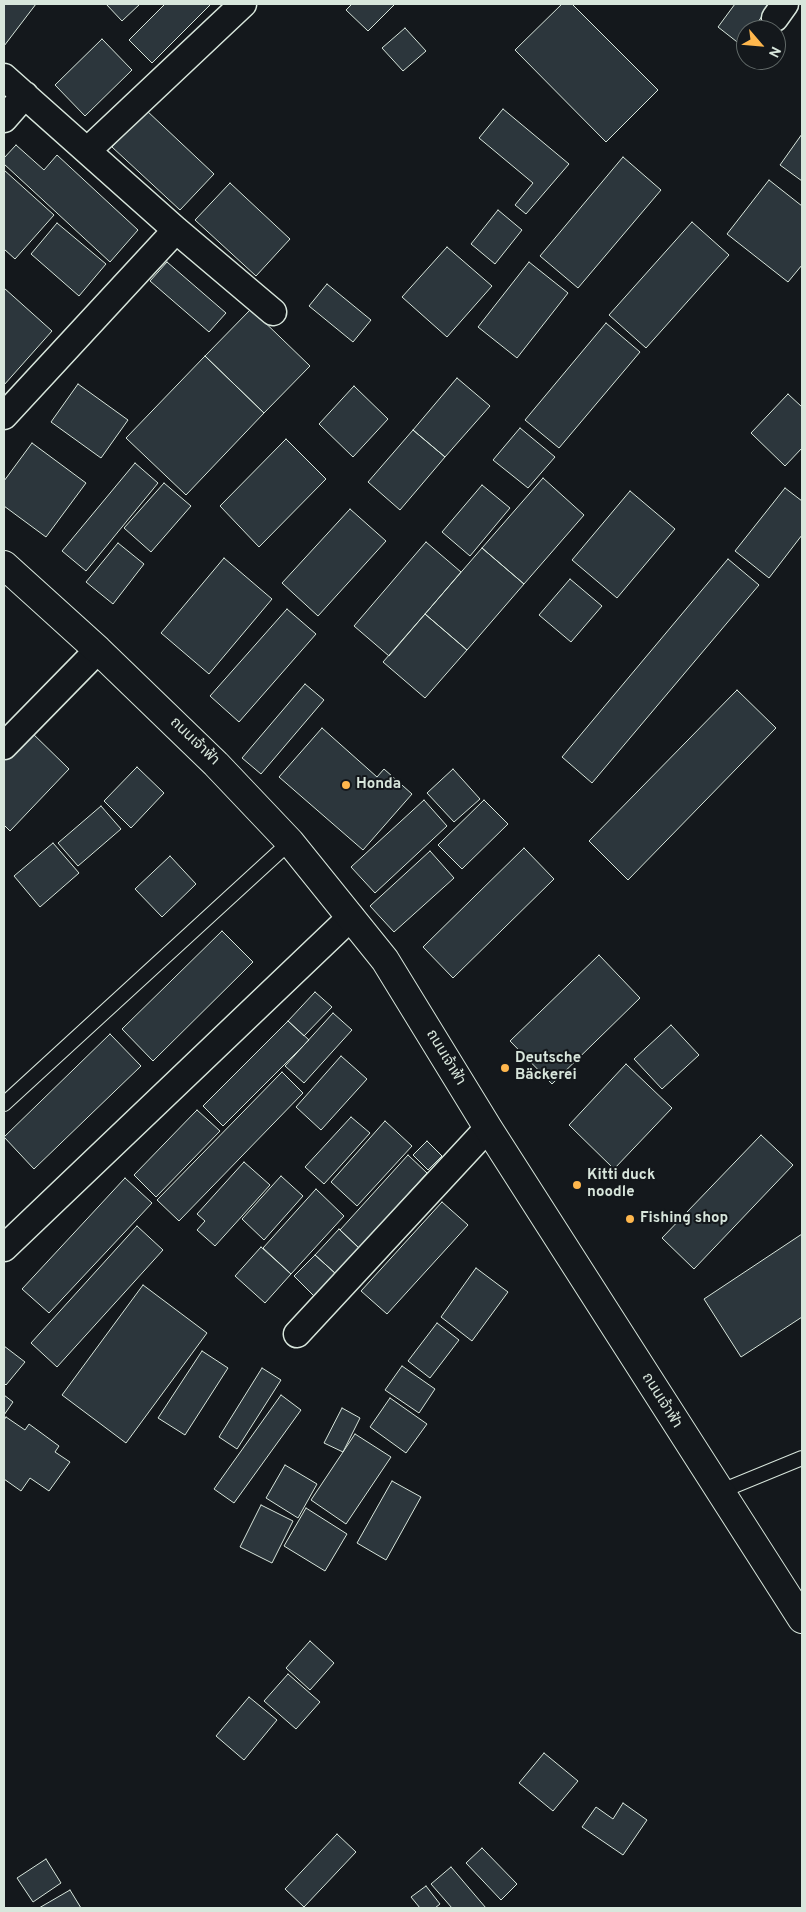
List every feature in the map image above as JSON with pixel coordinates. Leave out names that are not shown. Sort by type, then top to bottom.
[{"type":"main road","name":"ถนนเจ้าฟ้า","points":[[4,564],[98,650],[216,764],[290,842],[384,960],[488,1128],[719,1492],[802,1619]]},
{"type":"street","points":[[88,150],[243,4]]},
{"type":"street","points":[[4,77],[176,230],[272,312]]},
{"type":"street","points":[[4,119],[25,95]]},
{"type":"street","points":[[4,416],[176,230]]},
{"type":"street","points":[[4,746],[98,650]]},
{"type":"street","points":[[4,1248],[351,917]]},
{"type":"street","points":[[297,1334],[488,1128]]},
{"type":"lane","points":[[4,1104],[290,842]]},
{"type":"lane","points":[[719,1492],[802,1458]]},
{"type":"building","points":[[4,4],[36,4],[4,46]]},
{"type":"building","points":[[106,4],[140,4],[122,21]]},
{"type":"building","points":[[165,4],[211,4],[152,63],[129,40]]},
{"type":"building","points":[[352,4],[395,4],[368,31],[346,10]]},
{"type":"building","points":[[562,4],[572,4],[658,90],[606,142],[515,50]]},
{"type":"building","points":[[735,4],[771,4],[759,20],[736,20],[736,41],[718,27]]},
{"type":"building","points":[[405,28],[426,51],[403,71],[382,48]]},
{"type":"building","points":[[102,39],[132,70],[85,116],[55,85]]},
{"type":"building","points":[[503,109],[569,164],[526,214],[515,205],[533,183],[479,138]]},
{"type":"building","points":[[146,110],[214,174],[180,210],[112,147]]},
{"type":"building","points":[[802,134],[802,181],[780,165]]},
{"type":"building","points":[[16,145],[44,170],[57,155],[138,230],[110,262],[4,164],[4,158]]},
{"type":"building","points":[[623,157],[661,190],[578,288],[540,256]]},
{"type":"building","points":[[4,170],[54,215],[15,259],[4,249]]},
{"type":"building","points":[[769,180],[802,206],[802,265],[788,282],[727,234]]},
{"type":"building","points":[[230,183],[290,239],[256,276],[195,220]]},
{"type":"building","points":[[498,210],[522,230],[495,264],[471,244]]},
{"type":"building","points":[[692,222],[729,255],[646,348],[609,315]]},
{"type":"building","points":[[57,223],[106,264],[79,296],[31,254]]},
{"type":"building","points":[[447,247],[492,286],[447,337],[402,297]]},
{"type":"building","points":[[167,262],[226,313],[209,332],[150,281]]},
{"type":"building","points":[[529,262],[568,293],[517,358],[478,327]]},
{"type":"building","points":[[327,284],[371,320],[353,342],[309,306]]},
{"type":"building","points":[[4,288],[52,331],[4,385]]},
{"type":"building","points":[[251,309],[310,366],[264,413],[205,356]]},
{"type":"building","points":[[606,323],[640,352],[559,448],[525,420]]},
{"type":"building","points":[[205,356],[264,413],[186,495],[126,438]]},
{"type":"building","points":[[457,378],[490,406],[445,457],[413,430]]},
{"type":"building","points":[[78,384],[128,420],[101,458],[51,422]]},
{"type":"building","points":[[354,386],[388,419],[353,457],[319,424]]},
{"type":"building","points":[[788,394],[802,407],[802,448],[785,466],[751,433]]},
{"type":"building","points":[[520,428],[555,457],[528,488],[493,460]]},
{"type":"building","points":[[413,430],[445,457],[400,510],[368,482]]},
{"type":"building","points":[[286,439],[326,479],[259,547],[220,506]]},
{"type":"building","points":[[32,443],[86,483],[46,537],[4,506],[4,481]]},
{"type":"building","points":[[135,463],[158,483],[86,571],[62,551]]},
{"type":"building","points":[[543,478],[584,515],[524,584],[482,548]]},
{"type":"building","points":[[164,483],[191,506],[151,552],[124,528]]},
{"type":"building","points":[[482,485],[510,508],[470,556],[442,532]]},
{"type":"building","points":[[785,488],[802,501],[802,535],[769,578],[735,551]]},
{"type":"building","points":[[630,491],[675,529],[617,598],[572,560]]},
{"type":"building","points":[[350,509],[386,541],[318,616],[282,583]]},
{"type":"building","points":[[426,542],[461,572],[389,656],[354,626]]},
{"type":"building","points":[[118,543],[144,564],[113,604],[86,582]]},
{"type":"building","points":[[482,548],[524,584],[467,650],[425,614]]},
{"type":"building","points":[[224,558],[272,599],[209,674],[161,633]]},
{"type":"building","points":[[728,559],[759,585],[592,783],[562,757]]},
{"type":"building","points":[[570,579],[602,606],[571,642],[539,615]]},
{"type":"building","points":[[287,609],[316,634],[239,722],[210,696]]},
{"type":"building","points":[[425,614],[467,650],[425,698],[383,662]]},
{"type":"building","points":[[305,684],[324,700],[261,774],[242,758]]},
{"type":"building","points":[[737,690],[776,728],[628,880],[589,841]]},
{"type":"building","name":"Honda","points":[[322,728],[377,777],[384,769],[412,794],[363,850],[279,777]]},
{"type":"building","points":[[28,729],[69,769],[10,831],[4,825],[4,754]]},
{"type":"building","points":[[137,767],[164,793],[131,828],[104,801]]},
{"type":"building","points":[[453,769],[480,799],[454,822],[427,793]]},
{"type":"building","points":[[424,800],[447,826],[375,893],[351,867]]},
{"type":"building","points":[[484,800],[508,824],[462,869],[438,845]]},
{"type":"building","points":[[101,806],[121,829],[78,866],[58,843]]},
{"type":"building","points":[[53,843],[79,873],[40,907],[14,876]]},
{"type":"building","points":[[524,848],[554,879],[453,978],[423,947]]},
{"type":"building","points":[[430,851],[454,878],[394,932],[370,906]]},
{"type":"building","points":[[170,856],[196,884],[162,917],[135,889]]},
{"type":"building","points":[[222,931],[253,962],[153,1061],[122,1029]]},
{"type":"building","points":[[599,955],[640,998],[552,1084],[510,1041]]},
{"type":"building","points":[[315,992],[332,1007],[304,1036],[288,1021]]},
{"type":"building","points":[[333,1013],[352,1030],[304,1083],[285,1066]]},
{"type":"building","points":[[288,1021],[309,1040],[223,1126],[203,1106]]},
{"type":"building","points":[[671,1025],[699,1055],[662,1089],[634,1059]]},
{"type":"building","points":[[110,1034],[141,1066],[34,1169],[4,1137]]},
{"type":"building","points":[[341,1056],[367,1079],[321,1130],[296,1107]]},
{"type":"building","points":[[626,1064],[672,1108],[614,1169],[569,1125]]},
{"type":"building","points":[[282,1072],[303,1093],[179,1221],[157,1200]]},
{"type":"building","points":[[197,1110],[220,1131],[156,1197],[134,1175]]},
{"type":"building","points":[[351,1117],[370,1133],[324,1184],[305,1167]]},
{"type":"building","points":[[385,1121],[412,1146],[357,1206],[331,1182]]},
{"type":"building","points":[[761,1135],[793,1165],[694,1269],[662,1238]]},
{"type":"building","points":[[427,1141],[442,1156],[428,1170],[413,1155]]},
{"type":"building","points":[[408,1155],[427,1173],[359,1248],[340,1230]]},
{"type":"building","points":[[244,1162],[270,1185],[215,1246],[197,1230],[205,1221],[197,1214]]},
{"type":"building","points":[[281,1176],[303,1196],[264,1240],[242,1219]]},
{"type":"building","points":[[125,1178],[152,1203],[49,1313],[22,1289]]},
{"type":"building","points":[[316,1189],[344,1216],[291,1274],[263,1248]]},
{"type":"building","points":[[442,1202],[468,1225],[387,1314],[361,1291]]},
{"type":"building","points":[[137,1226],[163,1250],[57,1367],[31,1343]]},
{"type":"building","points":[[339,1229],[359,1248],[336,1274],[315,1255]]},
{"type":"building","points":[[802,1234],[802,1317],[741,1357],[704,1299]]},
{"type":"building","points":[[261,1247],[291,1274],[265,1303],[235,1276]]},
{"type":"building","points":[[315,1255],[336,1274],[315,1297],[294,1276]]},
{"type":"building","points":[[476,1268],[508,1292],[472,1341],[441,1317]]},
{"type":"building","points":[[143,1285],[207,1333],[126,1443],[62,1395]]},
{"type":"building","points":[[437,1323],[459,1340],[430,1378],[408,1361]]},
{"type":"building","points":[[4,1346],[25,1362],[6,1385],[4,1383]]},
{"type":"building","points":[[202,1351],[228,1368],[185,1435],[158,1418]]},
{"type":"building","points":[[402,1366],[435,1389],[419,1413],[385,1390]]},
{"type":"building","points":[[262,1368],[281,1380],[237,1449],[219,1437]]},
{"type":"building","points":[[4,1395],[13,1402],[4,1415]]},
{"type":"building","points":[[281,1395],[301,1410],[234,1503],[214,1489]]},
{"type":"building","points":[[390,1398],[427,1424],[406,1453],[370,1427]]},
{"type":"building","points":[[342,1408],[360,1418],[343,1452],[324,1443]]},
{"type":"building","points":[[6,1417],[25,1430],[29,1424],[59,1446],[55,1452],[70,1462],[49,1491],[30,1478],[21,1491],[4,1479],[4,1420]]},
{"type":"building","points":[[355,1434],[391,1457],[346,1524],[311,1500]]},
{"type":"building","points":[[285,1465],[317,1484],[298,1518],[266,1498]]},
{"type":"building","points":[[392,1481],[421,1497],[386,1560],[357,1543]]},
{"type":"building","points":[[261,1505],[293,1521],[272,1563],[240,1547]]},
{"type":"building","points":[[306,1508],[347,1534],[325,1571],[284,1546]]},
{"type":"building","points":[[310,1641],[334,1663],[310,1690],[286,1668]]},
{"type":"building","points":[[288,1674],[320,1702],[296,1729],[264,1701]]},
{"type":"building","points":[[249,1697],[277,1720],[244,1760],[216,1736]]},
{"type":"building","points":[[544,1753],[578,1781],[553,1811],[519,1783]]},
{"type":"building","points":[[623,1803],[647,1820],[623,1855],[582,1827],[596,1807],[613,1819]]},
{"type":"building","points":[[337,1834],[356,1852],[304,1907],[285,1889]]},
{"type":"building","points":[[482,1848],[517,1884],[501,1900],[466,1863]]},
{"type":"building","points":[[46,1859],[61,1883],[33,1902],[17,1878]]},
{"type":"building","points":[[451,1867],[486,1908],[452,1908],[431,1884]]},
{"type":"building","points":[[426,1886],[440,1904],[435,1908],[420,1908],[411,1897]]},
{"type":"building","points":[[70,1890],[81,1908],[39,1908]]},
{"type":"place","name":"Honda","points":[[346,785]]},
{"type":"place","name":"Deutsche Bäckerei","points":[[505,1068]]},
{"type":"place","name":"Kitti duck noodle","points":[[577,1185]]},
{"type":"place","name":"Fishing shop","points":[[630,1219]]}]
